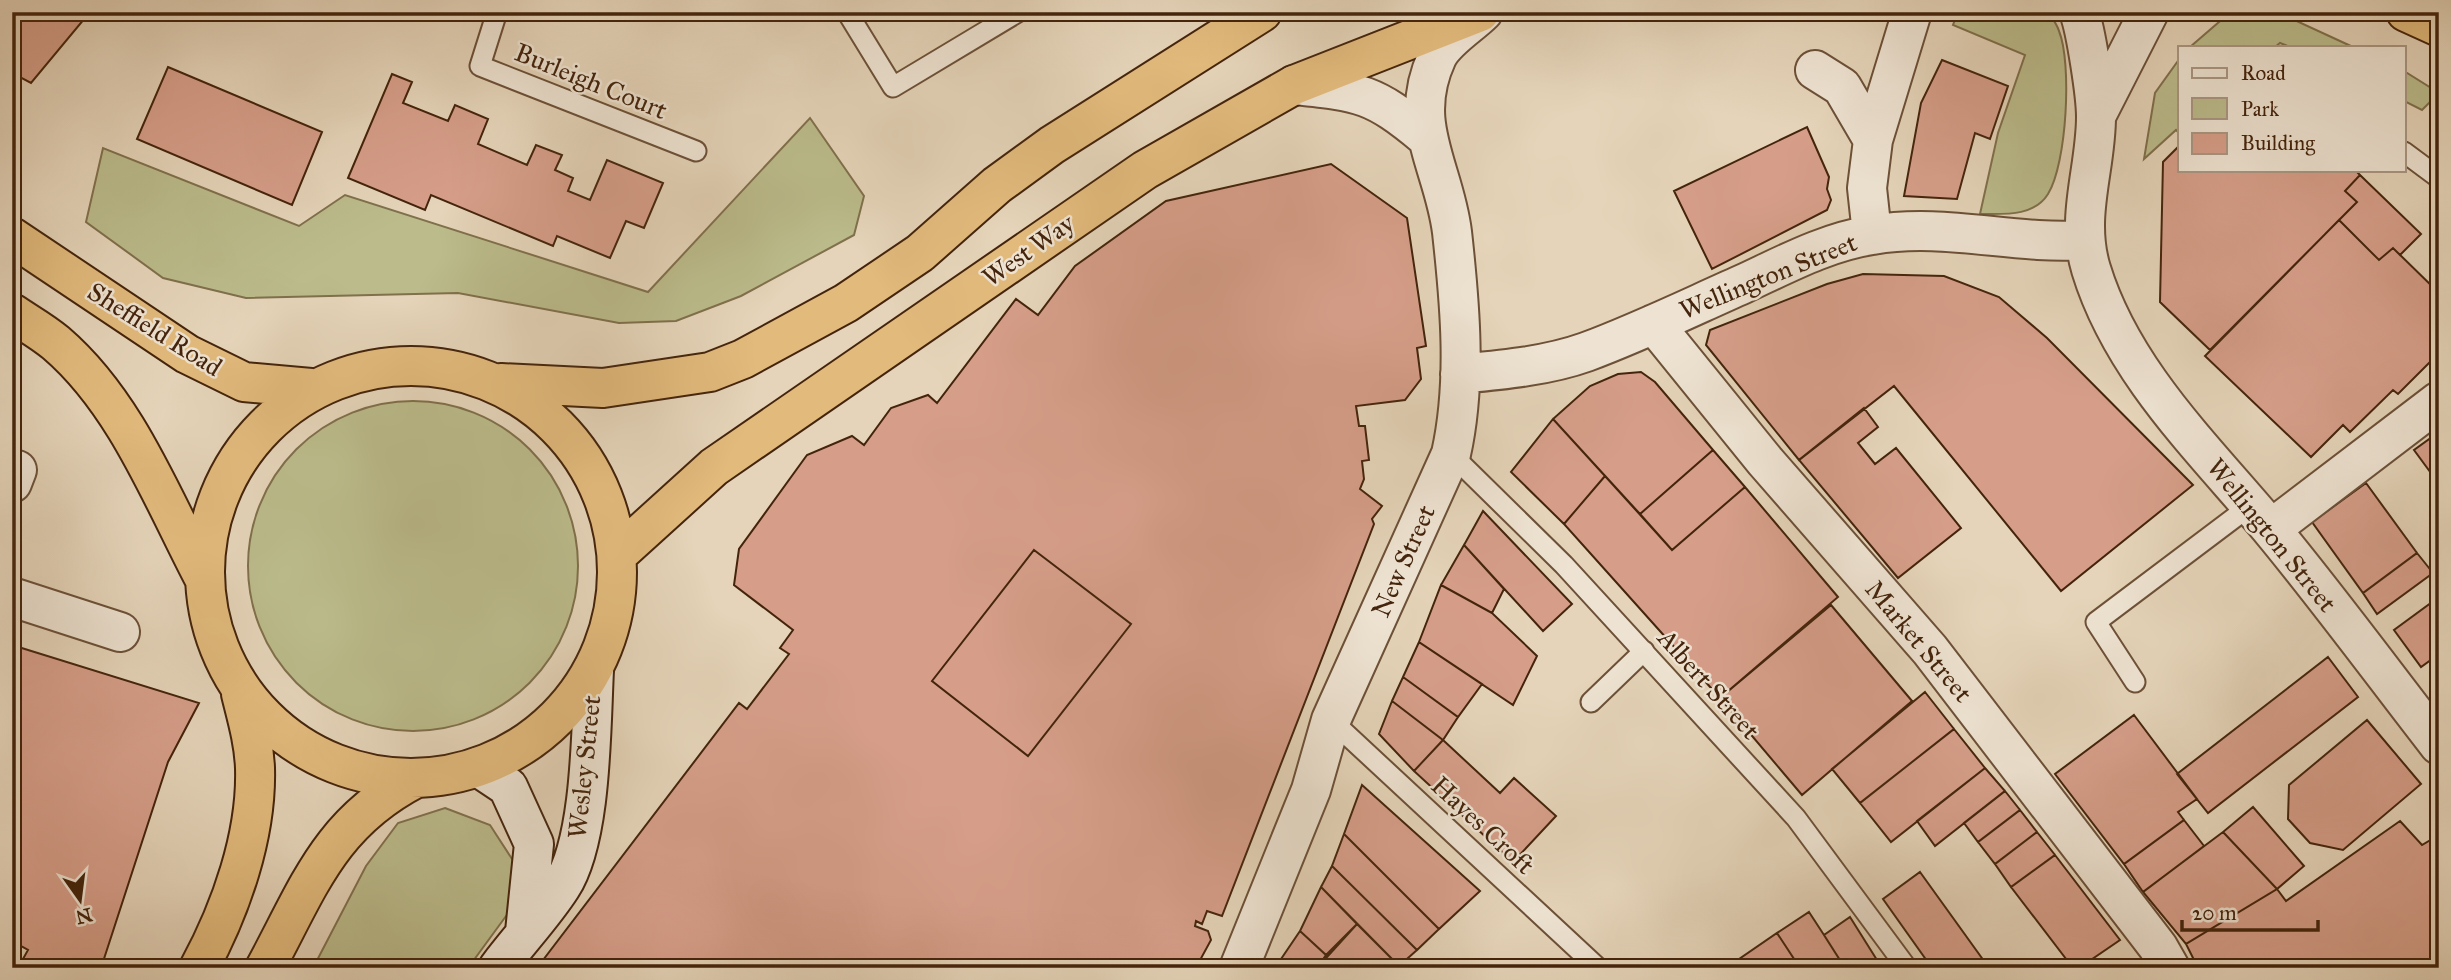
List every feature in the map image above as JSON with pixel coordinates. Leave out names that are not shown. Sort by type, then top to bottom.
[{"type":"highway","points":[[200,968],[212,945],[236,878],[254,798],[251,732],[239,686],[214,635],[204,578],[210,522],[231,470],[265,426],[311,388],[354,373],[401,365],[449,369],[496,383],[603,388],[710,372],[743,359],[846,303],[920,253],[997,185],[1052,145],[1262,12]]},
{"type":"highway","name":"West Way","points":[[617,555],[722,461],[1145,170],[1294,85],[1481,12]]},
{"type":"highway","points":[[2406,12],[2439,27]]},
{"type":"highway","name":"Sheffield Road","points":[[12,237],[187,354],[244,382],[311,388]]},
{"type":"highway","points":[[12,313],[56,343],[93,382],[126,428],[204,578]]},
{"type":"highway","points":[[239,686],[272,726],[315,755],[364,773],[416,778],[478,767],[524,745],[563,712],[594,670],[610,630],[618,587],[617,555],[603,493],[577,448],[541,410],[496,383]]},
{"type":"highway","points":[[265,968],[321,864],[342,832],[367,808],[416,778]]},
{"type":"street","name":"New Street","points":[[1239,968],[1311,790],[1331,720],[1451,454],[1460,413],[1452,229],[1438,173],[1425,136],[1426,91],[1438,54],[1481,12]]},
{"type":"street","points":[[1872,234],[1867,188],[1873,140],[1913,12]]},
{"type":"street","name":"Wellington Street","points":[[2079,12],[2096,116],[2086,188],[2084,240],[2100,294],[2130,356],[2156,392],[2432,722]]},
{"type":"street","name":"Wellington Street","points":[[2096,116],[2149,12]]},
{"type":"street","points":[[1815,70],[1842,87],[1873,140]]},
{"type":"street","points":[[1294,85],[1353,91],[1388,105],[1425,136]]},
{"type":"street","name":"Wellington Street","points":[[1460,374],[1504,370],[1583,352],[1654,324],[1828,246],[1872,234],[1925,231],[1984,233],[2058,242],[2084,240]]},
{"type":"street","name":"Market Street","points":[[1654,324],[1765,461],[1930,650],[2153,941],[2170,968]]},
{"type":"street","points":[[2260,518],[2439,401]]},
{"type":"street","points":[[12,597],[120,632]]},
{"type":"street","name":"Wesley Street","points":[[498,968],[562,886],[581,831],[590,748],[594,670]]},
{"type":"street","name":"Wesley Street","points":[[478,767],[508,787],[534,844],[525,932]]},
{"type":"lane","name":"Burleigh Court","points":[[497,12],[480,66],[696,151]]},
{"type":"lane","points":[[848,12],[893,87],[1018,12]]},
{"type":"lane","points":[[2406,153],[2439,177]]},
{"type":"lane","name":"Albert Street","points":[[1451,454],[1564,565],[1796,818],[1907,968]]},
{"type":"lane","points":[[2135,682],[2096,622],[2260,518]]},
{"type":"lane","points":[[1591,702],[1644,651]]},
{"type":"lane","name":"Hayes Croft","points":[[1331,720],[1598,968]]},
{"type":"green space","points":[[1958,12],[2048,12],[2058,28],[2065,66],[2066,113],[2063,137],[2060,160],[2048,194],[2035,207],[2017,213],[1980,214],[1998,133],[2025,55],[1953,25]]},
{"type":"green space","points":[[2247,12],[2277,12],[2351,46],[2288,46],[2280,43],[2276,46],[2191,46],[2226,16]]},
{"type":"green space","points":[[2178,61],[2178,132],[2176,130],[2144,159],[2155,93]]},
{"type":"green space","points":[[2406,72],[2439,93],[2422,110],[2406,102]]},
{"type":"green space","points":[[810,118],[864,196],[854,235],[741,296],[676,321],[619,323],[458,293],[246,298],[163,278],[86,222],[103,148],[299,226],[345,195],[648,292]]},
{"type":"green space","points":[[413,401],[461,408],[476,414],[504,429],[529,450],[550,475],[565,503],[571,518],[578,566],[571,614],[565,629],[550,657],[529,682],[504,703],[476,718],[461,724],[413,731],[365,724],[350,718],[322,703],[297,682],[276,657],[261,629],[255,614],[248,566],[255,518],[261,503],[276,475],[297,450],[322,429],[350,414],[365,408]]},
{"type":"green space","points":[[445,808],[490,825],[514,862],[509,912],[468,968],[313,968],[366,866],[398,823]]},
{"type":"building","points":[[12,12],[90,12],[31,83],[12,73]]},
{"type":"building","points":[[1942,60],[2008,86],[1990,139],[1975,133],[1957,199],[1904,196],[1921,103]]},
{"type":"building","points":[[168,67],[322,132],[292,205],[137,139]]},
{"type":"building","points":[[392,74],[412,82],[403,103],[448,121],[455,105],[488,119],[478,144],[527,165],[536,145],[562,155],[555,170],[573,178],[568,191],[590,200],[607,160],[663,183],[644,228],[626,221],[610,258],[557,236],[553,246],[431,195],[425,210],[348,178]]},
{"type":"building","points":[[1807,127],[1829,177],[1827,189],[1831,200],[1827,210],[1712,269],[1674,191]]},
{"type":"building","points":[[2178,147],[2178,172],[2357,172],[2360,175],[2345,191],[2357,202],[2210,350],[2160,302],[2163,162]]},
{"type":"building","points":[[1331,164],[1407,218],[1426,346],[1417,348],[1421,379],[1405,400],[1356,406],[1359,426],[1365,426],[1369,460],[1362,461],[1364,479],[1360,489],[1382,506],[1372,519],[1374,524],[1222,916],[1207,911],[1202,924],[1196,921],[1195,926],[1208,931],[1211,940],[1199,962],[1203,964],[1202,968],[537,968],[739,703],[747,709],[789,654],[780,648],[793,630],[734,585],[739,549],[807,455],[852,436],[864,445],[891,408],[928,395],[937,403],[1016,299],[1038,315],[1075,266],[1166,201]]},
{"type":"building","points":[[2360,175],[2421,234],[2400,255],[2393,248],[2379,260],[2339,220],[2357,202],[2345,191]]},
{"type":"building","points":[[2339,220],[2379,260],[2393,248],[2439,293],[2439,364],[2436,367],[2431,361],[2398,394],[2393,390],[2350,432],[2343,425],[2311,457],[2205,356]]},
{"type":"building","points":[[1863,274],[1944,276],[1999,297],[2047,338],[2193,485],[2061,591],[1894,386],[1799,460],[1706,345],[1710,330],[1827,284]]},
{"type":"building","points":[[1641,372],[1655,382],[1713,450],[1640,514],[1553,419],[1590,386],[1618,374]]},
{"type":"building","points":[[1864,408],[1878,427],[1858,443],[1875,464],[1896,448],[1961,528],[1898,578],[1799,460]]},
{"type":"building","points":[[1553,419],[1605,476],[1564,524],[1511,472]]},
{"type":"building","points":[[2439,432],[2439,484],[2414,450]]},
{"type":"building","points":[[1713,450],[1745,487],[1672,550],[1640,514]]},
{"type":"building","points":[[1605,476],[1672,550],[1745,487],[1838,597],[1720,698],[1564,524]]},
{"type":"building","points":[[2366,483],[2417,553],[2363,593],[2312,522]]},
{"type":"building","points":[[1483,511],[1572,604],[1543,631],[1464,545]]},
{"type":"building","points":[[1464,545],[1504,589],[1492,613],[1441,585]]},
{"type":"building","points":[[1034,550],[1131,624],[1028,756],[932,681]]},
{"type":"building","points":[[2417,553],[2433,573],[2377,614],[2363,593]]},
{"type":"building","points":[[1441,585],[1492,613],[1537,656],[1513,705],[1419,642]]},
{"type":"building","points":[[2439,597],[2439,654],[2421,667],[2394,630]]},
{"type":"building","points":[[1831,605],[1912,701],[1802,795],[1720,698]]},
{"type":"building","points":[[1419,642],[1482,684],[1458,717],[1403,677]]},
{"type":"building","points":[[12,645],[199,703],[168,762],[101,968],[18,968],[28,950],[12,941]]},
{"type":"building","points":[[2328,657],[2358,697],[2208,813],[2177,774]]},
{"type":"building","points":[[1403,677],[1458,717],[1443,740],[1392,701]]},
{"type":"building","points":[[1925,692],[1954,729],[1860,803],[1832,769]]},
{"type":"building","points":[[1392,701],[1443,740],[1414,771],[1379,734]]},
{"type":"building","points":[[2134,715],[2197,799],[2178,812],[2184,820],[2124,864],[2055,774]]},
{"type":"building","points":[[2367,720],[2421,784],[2343,850],[2310,843],[2288,819],[2289,785]]},
{"type":"building","points":[[1954,729],[1985,768],[1891,842],[1860,803]]},
{"type":"building","points":[[1443,740],[1500,793],[1514,778],[1556,816],[1513,862],[1414,771]]},
{"type":"building","points":[[1985,768],[2005,791],[1935,846],[1917,821]]},
{"type":"building","points":[[1362,785],[1480,891],[1439,929],[1344,834]]},
{"type":"building","points":[[2005,791],[2020,810],[1978,842],[1964,823]]},
{"type":"building","points":[[2253,807],[2304,866],[2277,889],[2223,832]]},
{"type":"building","points":[[2020,810],[2037,832],[1995,864],[1978,842]]},
{"type":"building","points":[[2184,820],[2204,846],[2143,892],[2124,864]]},
{"type":"building","points":[[2400,821],[2422,845],[2439,835],[2439,968],[2198,968],[2186,944],[2277,889],[2286,901]]},
{"type":"building","points":[[2037,832],[2055,855],[2011,887],[1995,864]]},
{"type":"building","points":[[2223,832],[2277,889],[2186,944],[2143,892]]},
{"type":"building","points":[[1344,834],[1439,929],[1417,950],[1332,866]]},
{"type":"building","points":[[2055,855],[2120,940],[2079,968],[2073,968],[2011,887]]},
{"type":"building","points":[[1332,866],[1417,950],[1399,966],[1321,887]]},
{"type":"building","points":[[1920,872],[1989,968],[1932,968],[1883,899]]},
{"type":"building","points":[[1321,887],[1357,924],[1326,955],[1300,931]]},
{"type":"building","points":[[1809,912],[1845,968],[1800,968],[1777,933]]},
{"type":"building","points":[[1850,917],[1882,968],[1845,968],[1824,935]]},
{"type":"building","points":[[1357,924],[1399,966],[1400,968],[1317,968]]},
{"type":"building","points":[[1300,931],[1326,955],[1317,968],[1279,968],[1279,962]]},
{"type":"building","points":[[1777,933],[1800,968],[1726,968]]}]
